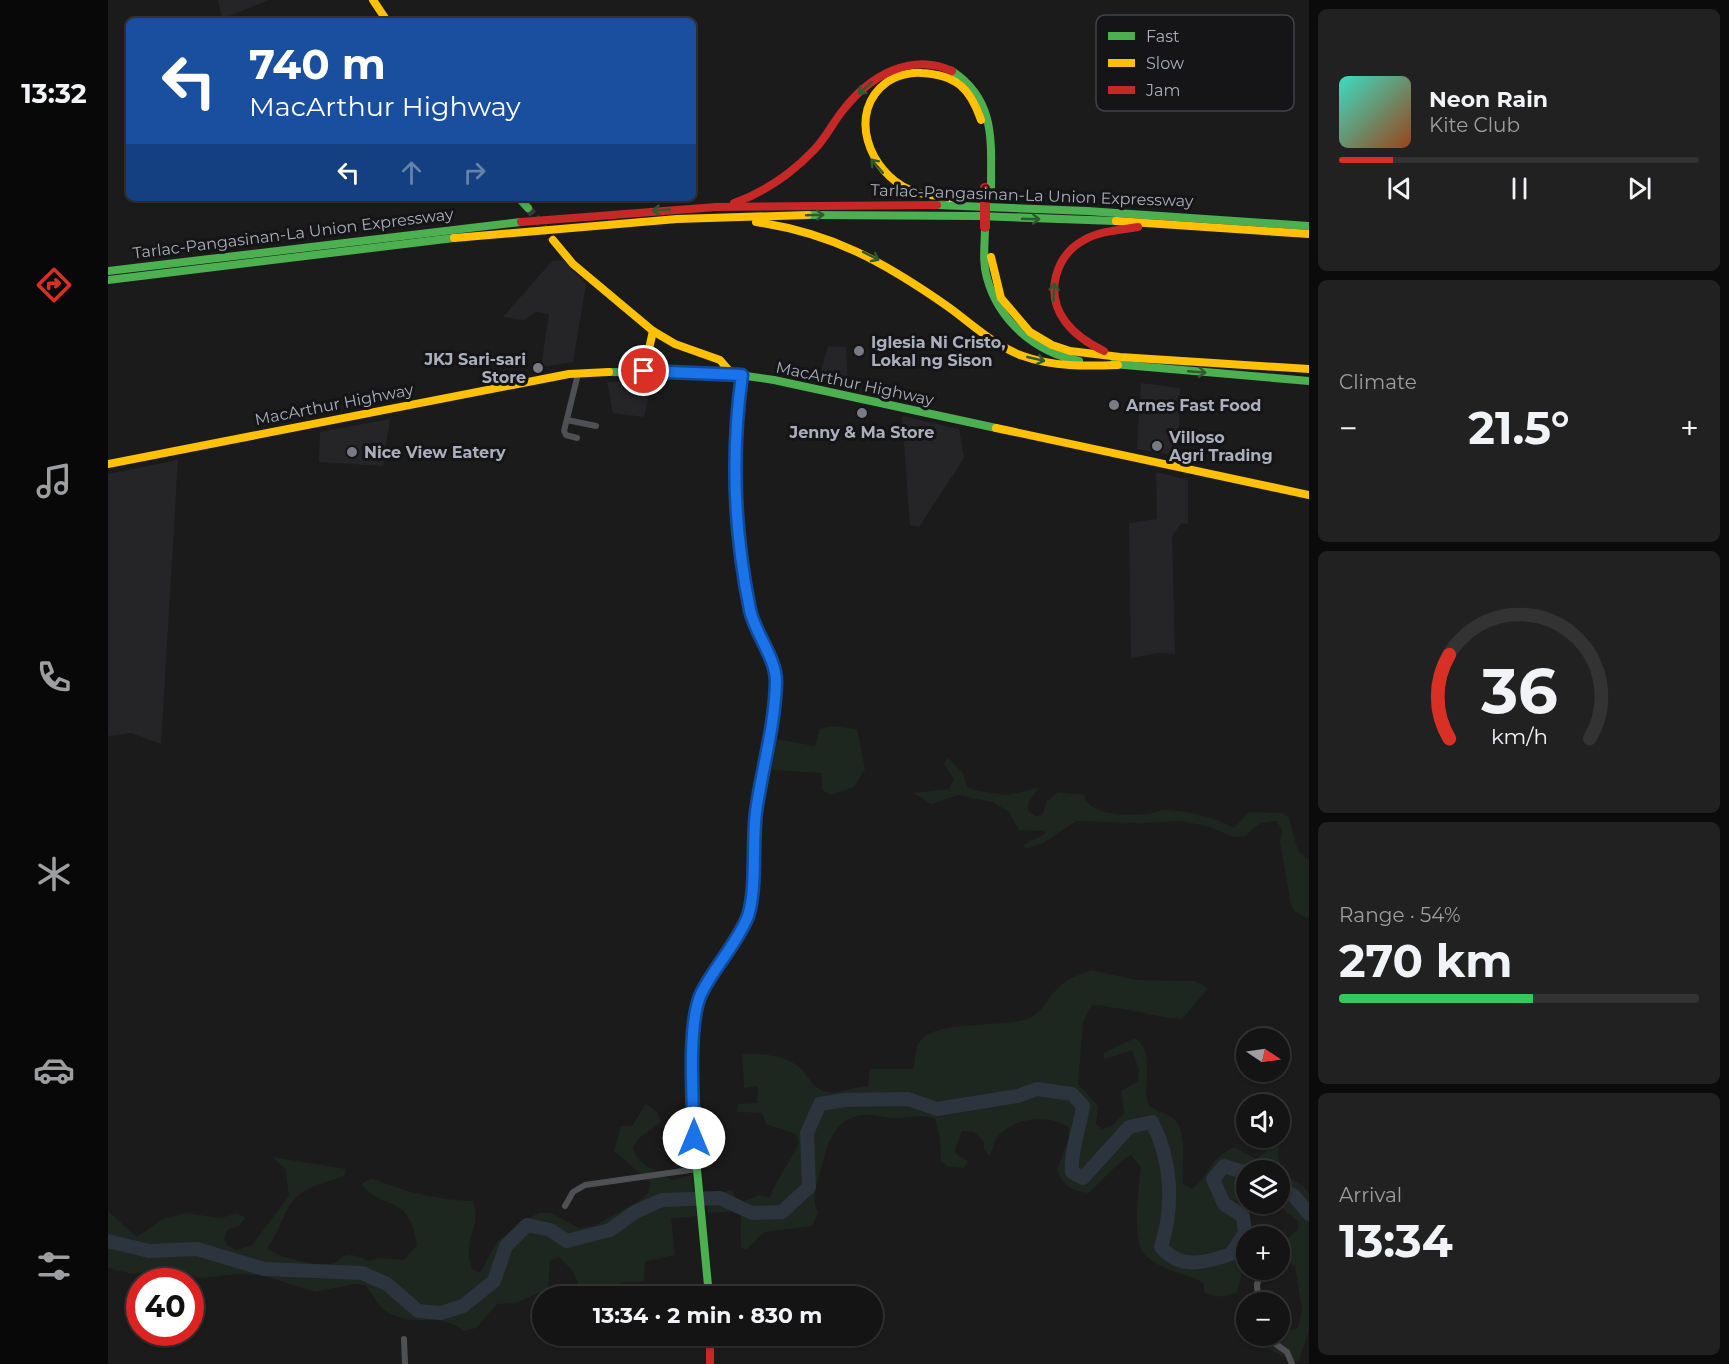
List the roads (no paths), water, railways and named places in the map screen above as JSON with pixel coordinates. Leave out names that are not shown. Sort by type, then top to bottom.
[{"type":"main road","points":[[373,0],[385,18]]},
{"type":"main road","points":[[719,207],[746,200],[776,183],[829,134],[848,104],[871,82],[887,72],[910,64],[935,65],[967,81],[983,100],[991,139],[988,227],[993,267],[1001,298],[1030,332],[1070,351],[1119,361],[1309,381]]},
{"type":"main road","points":[[988,188],[982,121],[974,99],[964,89],[944,75],[923,71],[896,78],[881,88],[869,105],[864,132],[870,157],[876,167],[895,183],[908,190],[988,205]]},
{"type":"main road","points":[[522,201],[528,208]]},
{"type":"main road","name":"Tarlac-Pangasinan-La Union Expressway","points":[[108,271],[520,221],[719,207],[867,203],[988,205],[1309,225]]},
{"type":"main road","name":"Tarlac-Pangasinan-La Union Expressway","points":[[108,280],[295,255],[532,230],[714,218],[868,214],[1162,223],[1309,234]]},
{"type":"main road","points":[[714,218],[789,226],[831,237],[892,268],[1021,356],[1066,367],[1119,361],[1309,369]]},
{"type":"main road","points":[[1119,361],[1075,335],[1059,317],[1054,303],[1056,274],[1062,259],[1074,245],[1091,235],[1162,223]]},
{"type":"main road","points":[[553,240],[573,264],[653,331],[675,344],[720,360],[737,375],[734,469],[745,582],[753,621],[775,676],[768,748],[756,812],[748,915],[737,937],[709,978],[693,1020],[694,1138],[708,1286]]},
{"type":"main road","points":[[644,371],[653,331]]},
{"type":"main road","name":"MacArthur Highway","points":[[108,464],[578,374],[644,371],[737,375],[1309,495]]},
{"type":"main road","points":[[710,1346],[710,1364]]},
{"type":"street","points":[[577,438],[565,433],[578,374]]},
{"type":"street","points":[[567,420],[596,426]]},
{"type":"street","points":[[565,1206],[573,1192],[585,1185],[697,1169]]},
{"type":"street","points":[[404,1339],[405,1364]]},
{"type":"street","points":[[1279,1346],[1287,1352],[1292,1364]]},
{"type":"waterway","points":[[108,1241],[149,1251],[197,1249],[264,1269],[362,1273],[387,1284],[418,1311],[441,1313],[463,1306],[494,1281],[506,1246],[527,1225],[550,1230],[567,1241],[610,1230],[635,1212],[662,1200],[720,1198],[752,1213],[782,1212],[809,1187],[807,1133],[820,1104],[845,1100],[908,1099],[937,1109],[1018,1096],[1037,1089],[1072,1094],[1083,1106],[1072,1165],[1072,1172],[1083,1178],[1129,1127],[1152,1122],[1164,1152],[1169,1184],[1168,1216],[1161,1247],[1176,1259],[1185,1262],[1203,1262],[1231,1254],[1245,1233],[1243,1216],[1240,1214]]},
{"type":"waterway","points":[[1236,1170],[1224,1166],[1213,1179],[1224,1204],[1236,1212]]},
{"type":"waterway","points":[[1290,1194],[1309,1214]]},
{"type":"tunnel","points":[[528,208],[553,240]]},
{"type":"place","name":"Iglesia Ni Cristo, Lokal ng Sison","points":[[859,351]]},
{"type":"place","name":"JKJ Sari-sari Store","points":[[538,368]]},
{"type":"place","name":"Arnes Fast Food","points":[[1114,405]]},
{"type":"place","name":"Jenny & Ma Store","points":[[862,413]]},
{"type":"place","name":"Villoso Agri Trading","points":[[1157,446]]},
{"type":"place","name":"Nice View Eatery","points":[[352,452]]}]
